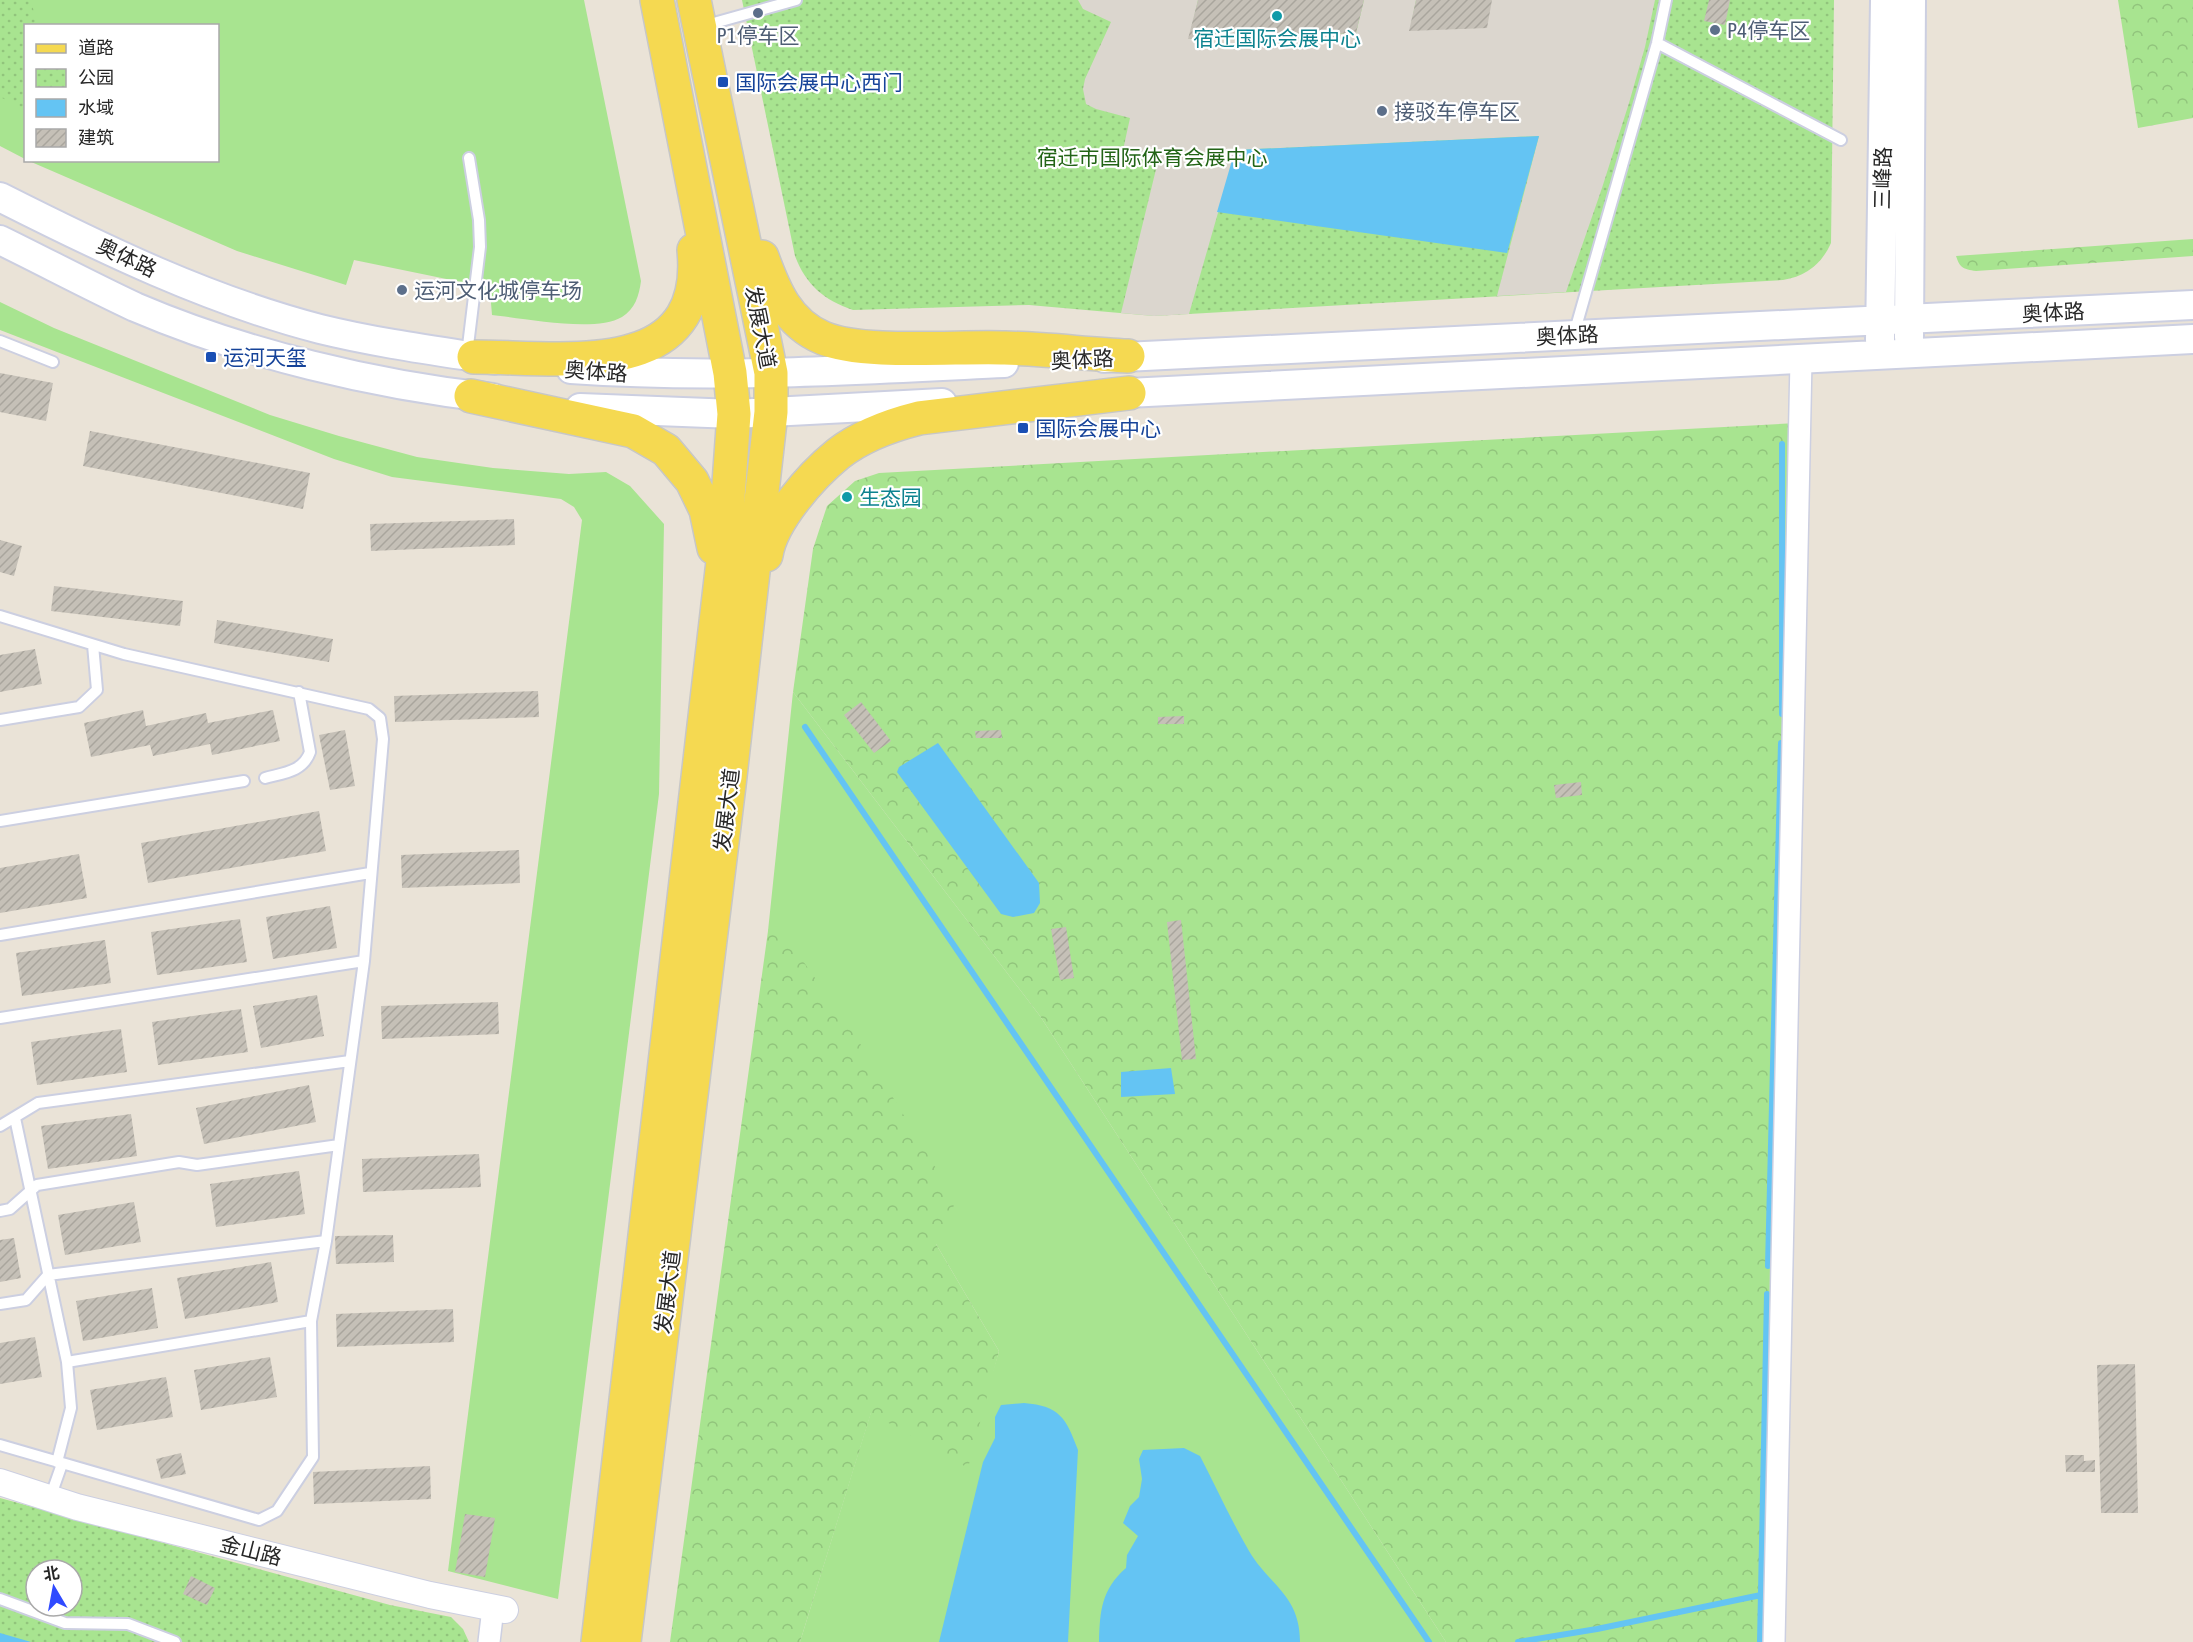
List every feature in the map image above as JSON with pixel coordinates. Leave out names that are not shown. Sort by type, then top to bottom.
[{"type":"main road","name":"发展大道","points":[[657,0],[730,373],[734,414],[724,553],[714,782]]},
{"type":"main road","name":"三峰路","points":[[1880,355],[1885,0]]},
{"type":"main road","name":"三峰路","points":[[1909,354],[1911,0]]},
{"type":"main road","name":"发展大道","points":[[612,1633],[714,782],[771,412],[771,373],[697,14]]},
{"type":"main road","points":[[719,120],[772,286],[788,314],[822,338],[860,346],[1006,348],[1128,356]]},
{"type":"main road","points":[[470,356],[600,357],[636,351],[661,340],[674,330],[693,291],[695,260],[681,123]]},
{"type":"main road","name":"奥体路","points":[[0,197],[182,283],[257,310],[321,329],[470,356],[546,367],[644,374],[771,373],[2193,305]]},
{"type":"main road","name":"奥体路","points":[[0,240],[136,307],[225,339],[320,368],[434,391],[599,410],[734,414],[2193,339]]},
{"type":"main road","points":[[714,782],[752,655],[768,541],[786,509],[838,454],[889,426],[919,418],[1129,393]]},
{"type":"main road","points":[[471,396],[633,431],[666,450],[692,481],[706,510],[714,544],[714,782]]},
{"type":"street","points":[[1774,1642],[1801,360]]},
{"type":"street","name":"金山路","points":[[0,1482],[50,1498],[430,1595],[499,1609]]},
{"type":"street","points":[[489,1642],[499,1609]]},
{"type":"lane","points":[[697,14],[796,0]]},
{"type":"lane","points":[[1574,334],[1657,43],[1666,0]]},
{"type":"lane","points":[[1657,43],[1841,140]]},
{"type":"lane","points":[[469,159],[479,220],[480,247],[470,356]]},
{"type":"lane","points":[[0,341],[53,362]]},
{"type":"lane","points":[[0,616],[93,645],[369,709],[380,718],[382,739],[364,961],[326,1241],[311,1321],[313,1456],[277,1511],[269,1517],[248,1518],[0,1444]]},
{"type":"lane","points":[[0,720],[79,707],[97,690],[93,645]]},
{"type":"lane","points":[[265,778],[300,768],[307,762],[310,752],[299,692]]},
{"type":"lane","points":[[0,821],[244,781]]},
{"type":"lane","points":[[0,935],[370,873]]},
{"type":"lane","points":[[0,1018],[364,961]]},
{"type":"lane","points":[[0,1126],[38,1103],[350,1061]]},
{"type":"lane","points":[[15,1118],[67,1362],[71,1408],[50,1498]]},
{"type":"lane","points":[[0,1211],[10,1209],[37,1185],[178,1162],[197,1165],[339,1145]]},
{"type":"lane","points":[[0,1304],[26,1300],[48,1275],[326,1241]]},
{"type":"lane","points":[[67,1362],[311,1321]]},
{"type":"lane","points":[[0,1599],[65,1623],[128,1624],[175,1642]]},
{"type":"green space","points":[[0,0],[584,0],[641,281],[639,292],[636,302],[622,317],[610,322],[577,324],[492,315],[490,291],[461,286],[461,282],[354,260],[346,285],[237,251],[31,162],[219,162],[219,24],[24,24],[24,158],[0,146]]},
{"type":"green space","points":[[0,0],[31,0],[37,24],[24,24],[24,109],[0,97]]},
{"type":"green space","name":"宿迁市国际体育会展中心","points":[[742,0],[1834,0],[1831,243],[1823,258],[1812,268],[1799,276],[1783,280],[1154,316],[1029,305],[853,310],[833,301],[817,290],[799,266],[795,256]]},
{"type":"green space","points":[[2118,0],[2193,0],[2193,118],[2138,128]]},
{"type":"green space","points":[[2193,239],[2193,256],[1976,271],[1963,267],[1956,256]]},
{"type":"green space","points":[[0,302],[54,328],[270,415],[339,436],[417,457],[493,468],[569,474],[606,472],[630,486],[664,524],[659,794],[558,1599],[448,1571],[582,520],[574,507],[561,499],[392,477],[334,459],[0,330]]},
{"type":"green space","points":[[1797,423],[1772,1642],[1446,1642],[1040,1016],[793,692],[813,549],[827,506],[855,481],[879,473]]},
{"type":"green space","points":[[793,692],[1040,1016],[1446,1642],[800,1642],[871,1412],[985,1398],[999,1351],[936,1244],[768,931]]},
{"type":"green space","points":[[773,919],[850,1027],[956,1201],[936,1244],[999,1351],[968,1468],[871,1413],[800,1642],[670,1642],[768,931]]},
{"type":"green space","points":[[0,1498],[390,1605],[451,1617],[463,1629],[469,1642],[0,1642]]},
{"type":"shaded area","points":[[1078,0],[1198,0],[1189,39],[1356,33],[1364,0],[1416,0],[1410,30],[1492,0],[1655,0],[1645,47],[1629,103],[1566,292],[1497,296],[1539,136],[1236,150],[1189,314],[1154,316],[1121,313],[1158,161],[1123,150],[1130,118],[1086,104],[1083,89],[1085,79],[1111,22],[1083,9]]},
{"type":"water","points":[[1539,136],[1507,253],[1217,212],[1235,150]]},
{"type":"water","points":[[938,743],[1039,883],[1040,903],[1034,913],[1013,917],[1001,914],[897,772],[899,767]]},
{"type":"water","points":[[1171,1068],[1175,1094],[1121,1097],[1121,1072]]},
{"type":"water","points":[[1024,1403],[1046,1407],[1060,1416],[1070,1430],[1078,1450],[1068,1642],[939,1642],[983,1462],[995,1438],[995,1417],[1001,1405]]},
{"type":"water","points":[[1184,1448],[1200,1456],[1249,1551],[1289,1602],[1299,1626],[1300,1642],[1099,1642],[1101,1611],[1107,1593],[1111,1584],[1126,1568],[1127,1555],[1138,1536],[1123,1523],[1130,1506],[1139,1497],[1142,1479],[1139,1459],[1143,1450]]},
{"type":"water","points":[[0,1633],[31,1642],[0,1642]]},
{"type":"building","name":"宿迁国际会展中心","points":[[1198,0],[1364,0],[1356,33],[1188,39]]},
{"type":"building","name":"宿迁国际会展中心","points":[[1416,0],[1492,0],[1487,28],[1409,31]]},
{"type":"building","points":[[1709,0],[1730,0],[1725,25],[1704,21]]},
{"type":"building","points":[[0,373],[53,383],[46,421],[0,412]]},
{"type":"building","points":[[90,431],[310,473],[303,509],[83,466]]},
{"type":"building","points":[[514,519],[515,545],[371,551],[370,524]]},
{"type":"building","points":[[0,540],[22,546],[14,576],[0,572]]},
{"type":"building","points":[[54,586],[183,601],[180,626],[51,611]]},
{"type":"building","points":[[217,620],[333,639],[329,662],[214,643]]},
{"type":"building","points":[[35,649],[42,684],[0,692],[0,655]]},
{"type":"building","points":[[538,691],[539,717],[395,722],[394,696]]},
{"type":"building","points":[[861,702],[891,741],[874,753],[844,715]]},
{"type":"building","points":[[143,710],[146,726],[206,713],[208,723],[273,710],[280,741],[212,755],[210,744],[153,756],[150,745],[91,757],[84,723]]},
{"type":"building","points":[[1184,716],[1184,724],[1158,724],[1158,717]]},
{"type":"building","points":[[345,730],[355,786],[330,790],[319,735]]},
{"type":"building","points":[[1001,730],[1002,738],[976,738],[975,731]]},
{"type":"building","points":[[1581,782],[1582,795],[1556,798],[1554,785]]},
{"type":"building","points":[[319,811],[326,851],[148,883],[141,843]]},
{"type":"building","points":[[519,850],[520,883],[402,888],[401,855]]},
{"type":"building","points":[[79,854],[87,898],[0,913],[0,868]]},
{"type":"building","points":[[330,906],[337,948],[273,959],[266,917]]},
{"type":"building","points":[[240,919],[247,962],[157,975],[151,932]]},
{"type":"building","points":[[1181,920],[1196,1059],[1182,1060],[1167,922]]},
{"type":"building","points":[[1066,927],[1074,978],[1060,980],[1051,929]]},
{"type":"building","points":[[105,940],[111,983],[22,996],[16,953]]},
{"type":"building","points":[[317,995],[324,1036],[261,1048],[253,1006]]},
{"type":"building","points":[[498,1002],[499,1034],[382,1039],[381,1006]]},
{"type":"building","points":[[241,1009],[248,1052],[158,1065],[152,1022]]},
{"type":"building","points":[[121,1029],[127,1072],[37,1085],[31,1042]]},
{"type":"building","points":[[309,1085],[316,1122],[204,1144],[196,1108]]},
{"type":"building","points":[[131,1114],[137,1156],[48,1169],[41,1126]]},
{"type":"building","points":[[479,1154],[481,1187],[363,1192],[362,1159]]},
{"type":"building","points":[[299,1171],[305,1214],[216,1227],[210,1184]]},
{"type":"building","points":[[134,1202],[141,1242],[65,1255],[58,1215]]},
{"type":"building","points":[[393,1235],[394,1262],[336,1264],[335,1236]]},
{"type":"building","points":[[14,1238],[21,1278],[0,1282],[0,1240]]},
{"type":"building","points":[[271,1262],[278,1302],[185,1319],[177,1278]]},
{"type":"building","points":[[152,1288],[158,1328],[83,1341],[76,1301]]},
{"type":"building","points":[[453,1309],[454,1342],[337,1347],[336,1314]]},
{"type":"building","points":[[35,1337],[42,1377],[0,1384],[0,1343]]},
{"type":"building","points":[[270,1357],[277,1397],[201,1410],[194,1370]]},
{"type":"building","points":[[2135,1364],[2138,1513],[2101,1513],[2097,1365]]},
{"type":"building","points":[[166,1377],[173,1417],[97,1430],[90,1390]]},
{"type":"building","points":[[181,1453],[186,1474],[161,1479],[156,1459]]},
{"type":"building","points":[[2065,1455],[2084,1455],[2084,1461],[2095,1460],[2095,1472],[2066,1472]]},
{"type":"building","points":[[430,1466],[431,1499],[314,1504],[313,1472]]},
{"type":"building","points":[[465,1514],[495,1518],[485,1577],[455,1572]]},
{"type":"building","points":[[191,1576],[215,1588],[207,1605],[183,1594]]},
{"type":"waterway","points":[[1782,444],[1782,714]]},
{"type":"waterway","points":[[805,727],[1429,1642]]},
{"type":"waterway","points":[[1768,1266],[1781,743]]},
{"type":"waterway","points":[[1760,1642],[1767,1294]]},
{"type":"waterway","points":[[1518,1642],[1597,1629],[1761,1595]]},
{"type":"place","name":"P1停车区","points":[[758,13]]},
{"type":"place","name":"宿迁国际会展中心","points":[[1277,16]]},
{"type":"place","name":"P4停车区","points":[[1715,30]]},
{"type":"place","name":"国际会展中心西门","points":[[723,82]]},
{"type":"place","name":"接驳车停车区","points":[[1382,111]]},
{"type":"place","name":"运河文化城停车场","points":[[402,290]]},
{"type":"place","name":"运河天玺","points":[[211,357]]},
{"type":"place","name":"国际会展中心","points":[[1023,428]]},
{"type":"place","name":"生态园","points":[[847,497]]}]
